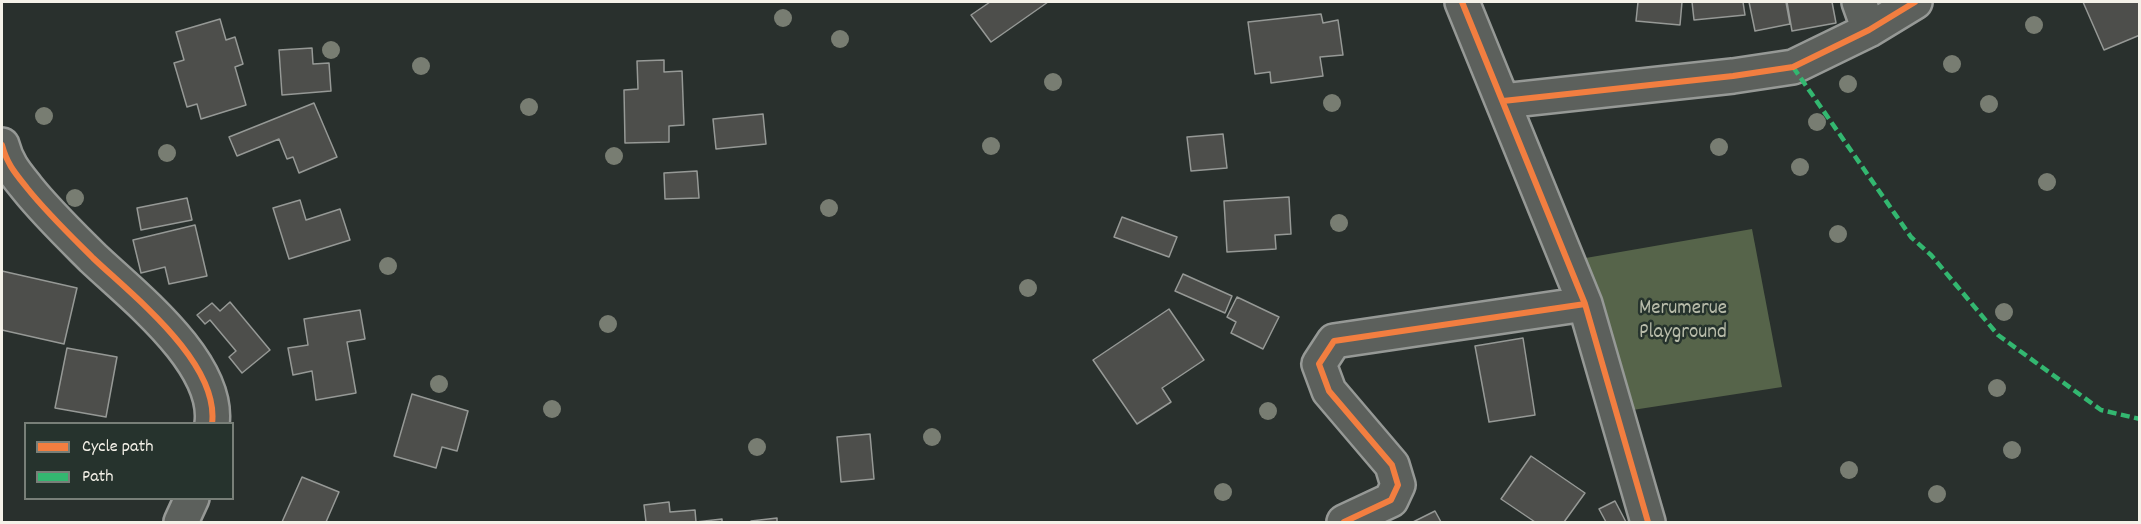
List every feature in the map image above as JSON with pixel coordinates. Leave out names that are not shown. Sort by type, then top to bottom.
[{"type":"street","points":[[1462,2],[1585,304],[1648,522]]},
{"type":"street","points":[[1503,100],[1733,76],[1793,67],[1864,16],[1915,2]]},
{"type":"street","points":[[2,145],[6,161],[39,203],[172,332],[203,377],[214,411],[213,422]]},
{"type":"street","points":[[1344,522],[1391,500],[1398,485],[1392,465],[1329,391],[1319,364],[1334,341],[1585,304]]},
{"type":"street","points":[[181,522],[191,500]]},
{"type":"green space","name":"Merumerue Playground","points":[[1752,229],[1782,387],[1626,411],[1580,259]]},
{"type":"building","points":[[990,2],[1048,2],[991,42],[971,15]]},
{"type":"building","points":[[1638,2],[1682,2],[1680,25],[1636,21]]},
{"type":"building","points":[[1692,2],[1743,2],[1745,15],[1694,20]]},
{"type":"building","points":[[1749,2],[1786,2],[1790,24],[1755,31]]},
{"type":"building","points":[[1787,2],[1832,2],[1836,23],[1792,31]]},
{"type":"building","points":[[2083,2],[2140,2],[2140,35],[2104,50]]},
{"type":"building","points":[[1321,14],[1323,23],[1338,20],[1343,55],[1320,57],[1323,76],[1271,83],[1270,72],[1255,74],[1248,22]]},
{"type":"building","points":[[220,19],[226,40],[235,37],[243,64],[235,67],[246,105],[201,119],[197,104],[187,107],[174,63],[184,60],[176,32]]},
{"type":"building","points":[[312,48],[313,64],[329,63],[331,91],[282,95],[279,50]]},
{"type":"building","points":[[664,60],[664,72],[682,71],[684,125],[669,126],[669,142],[625,143],[624,90],[638,89],[637,61]]},
{"type":"building","points":[[314,103],[337,157],[299,173],[293,157],[287,159],[279,139],[237,156],[229,137]]},
{"type":"building","points":[[763,114],[766,144],[716,149],[713,119]]},
{"type":"building","points":[[1223,134],[1227,168],[1191,171],[1187,137]]},
{"type":"building","points":[[697,171],[699,198],[665,199],[664,173]]},
{"type":"building","points":[[1289,197],[1291,234],[1275,235],[1276,249],[1227,252],[1224,201]]},
{"type":"building","points":[[187,198],[192,220],[141,230],[137,208]]},
{"type":"building","points":[[300,200],[306,220],[340,209],[350,240],[289,259],[273,208]]},
{"type":"building","points":[[1122,217],[1177,237],[1169,257],[1114,237]]},
{"type":"building","points":[[195,225],[207,276],[169,284],[165,267],[141,273],[133,240]]},
{"type":"building","points":[[2,271],[77,288],[64,344],[2,330]]},
{"type":"building","points":[[1183,274],[1232,296],[1225,313],[1175,291]]},
{"type":"building","points":[[1237,297],[1279,317],[1263,349],[1231,333],[1236,322],[1227,317]]},
{"type":"building","points":[[230,302],[270,350],[242,373],[229,357],[236,351],[210,320],[205,324],[197,315],[212,303],[220,311]]},
{"type":"building","points":[[1169,309],[1204,360],[1162,388],[1171,402],[1137,424],[1093,360]]},
{"type":"building","points":[[360,310],[365,339],[347,342],[356,393],[316,400],[312,371],[293,375],[288,348],[308,345],[304,319]]},
{"type":"building","points":[[1523,338],[1535,415],[1489,422],[1475,346]]},
{"type":"building","points":[[67,348],[117,357],[106,417],[55,408]]},
{"type":"building","points":[[412,394],[468,411],[457,451],[442,447],[436,468],[394,456]]},
{"type":"building","points":[[870,434],[874,479],[841,482],[837,437]]},
{"type":"building","points":[[1531,456],[1585,493],[1564,522],[1535,522],[1501,499]]},
{"type":"building","points":[[302,477],[339,492],[326,522],[282,522]]},
{"type":"building","points":[[1615,501],[1626,522],[1606,522],[1599,509]]},
{"type":"building","points":[[669,502],[670,512],[695,510],[696,522],[646,522],[644,505]]},
{"type":"building","points":[[1435,511],[1441,522],[1413,522]]},
{"type":"building","points":[[777,518],[777,522],[751,522],[751,521]]},
{"type":"building","points":[[722,519],[722,522],[696,522]]},
{"type":"marked path","points":[[1793,67],[1911,237],[1931,255],[1998,335],[2101,410],[2140,419]]},
{"type":"cycle path","points":[[1462,2],[1585,304],[1648,522]]},
{"type":"cycle path","points":[[1503,101],[1733,76],[1793,67],[1869,30],[1915,2]]},
{"type":"cycle path","points":[[2,145],[12,168],[43,206],[93,258],[150,311],[188,355],[202,378],[211,401],[212,422]]},
{"type":"cycle path","points":[[1344,522],[1391,500],[1398,485],[1392,465],[1329,391],[1319,364],[1334,341],[1585,304]]}]
